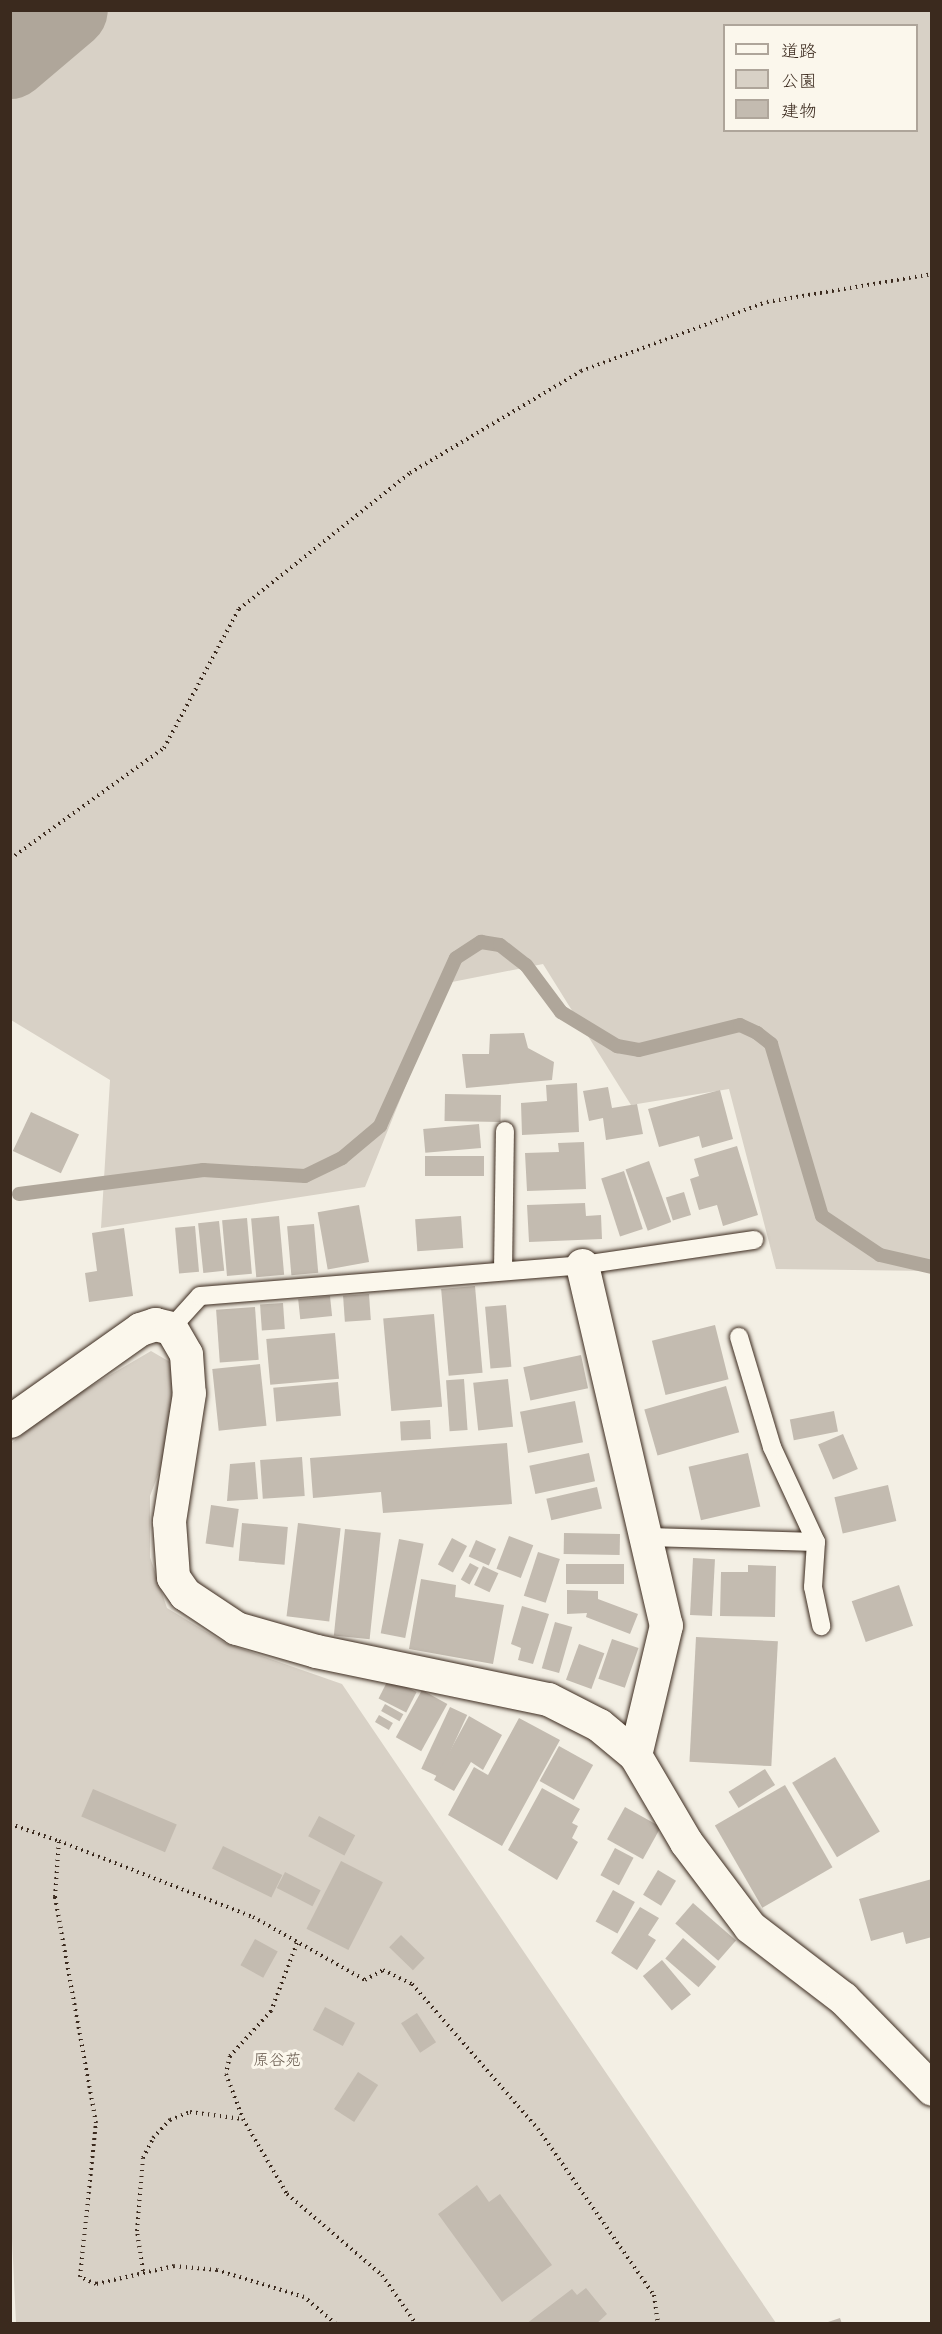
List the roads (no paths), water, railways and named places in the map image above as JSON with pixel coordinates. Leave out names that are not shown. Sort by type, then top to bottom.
[{"type":"street","points":[[582,1265],[649,1537],[666,1625],[635,1755]]},
{"type":"street","points":[[10,1421],[140,1329],[155,1324],[171,1328],[186,1354],[189,1393],[169,1521],[173,1577],[185,1594],[236,1628],[304,1648],[548,1700],[599,1725],[635,1755],[686,1842],[750,1927],[843,1998],[932,2090]]},
{"type":"lane","points":[[503,1271],[505,1131]]},
{"type":"lane","points":[[171,1328],[200,1296],[582,1265],[754,1240]]},
{"type":"lane","points":[[739,1337],[772,1447],[816,1542],[813,1587],[821,1626]]},
{"type":"lane","points":[[649,1537],[816,1542]]},
{"type":"waterway","points":[[10,60],[69,10]]},
{"type":"waterway","points":[[19,1194],[203,1170],[305,1176],[342,1158],[380,1126],[456,958],[481,942],[500,945],[526,965],[561,1012],[617,1046],[639,1050],[740,1025],[757,1033],[771,1044],[822,1216],[880,1255],[932,1267]]},
{"type":"park label","name":"原谷苑","points":[[277,2058]]}]
